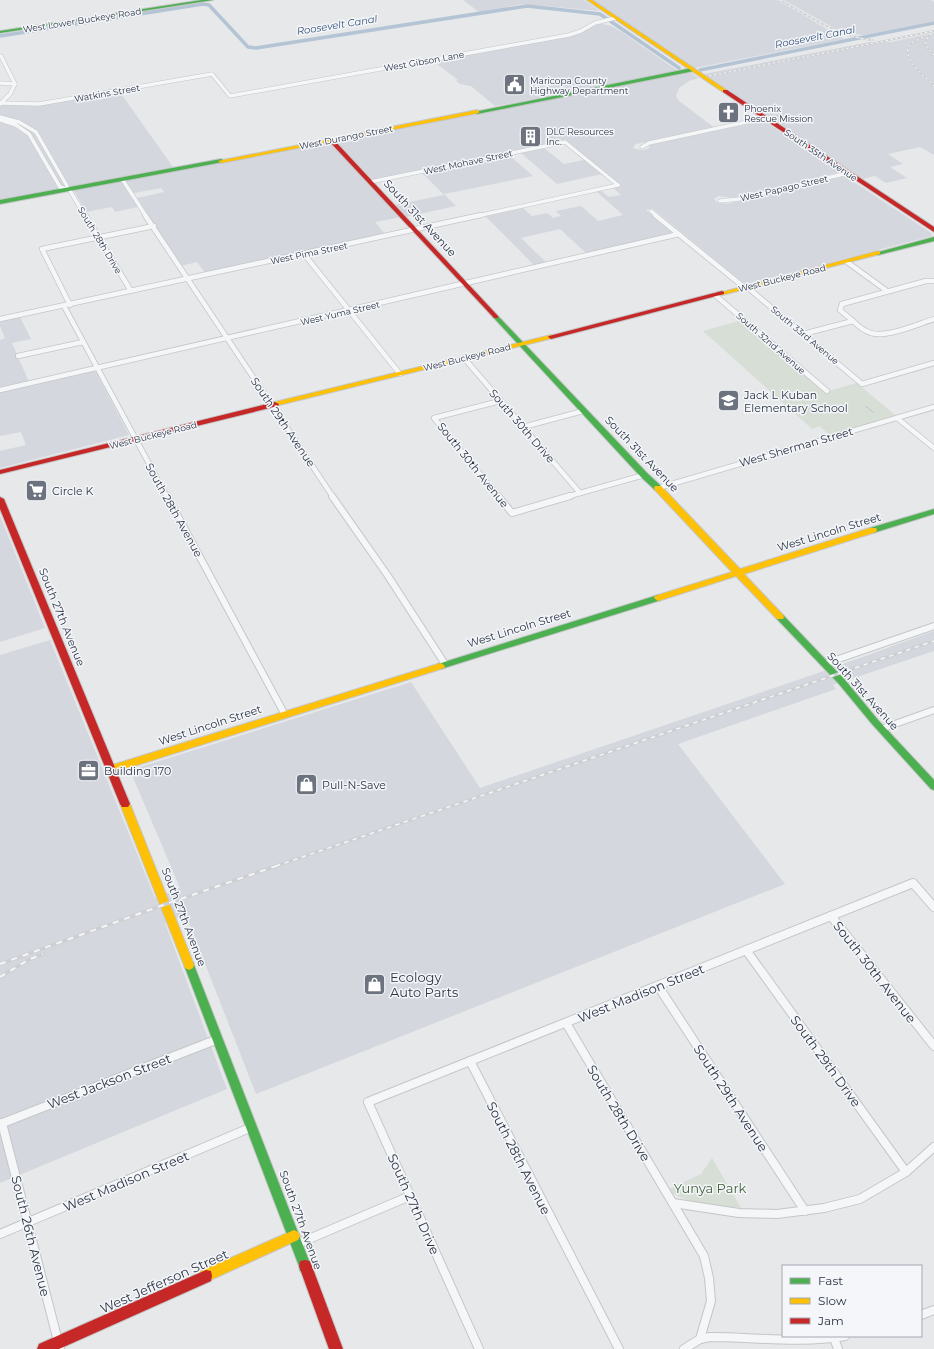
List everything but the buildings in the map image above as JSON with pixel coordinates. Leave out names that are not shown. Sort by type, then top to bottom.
[{"type":"street","name":"West Lower Buckeye Road","points":[[0,32],[211,0]]},
{"type":"street","name":"South 35th Avenue","points":[[589,0],[611,19],[692,70],[934,230]]},
{"type":"street","name":"West Gibson Lane","points":[[212,74],[230,96],[569,35],[581,31],[595,23],[611,19]]},
{"type":"street","points":[[2,56],[15,84]]},
{"type":"street","name":"West Durango Street","points":[[0,202],[692,70]]},
{"type":"street","name":"Watkins Street","points":[[0,104],[38,104],[212,74]]},
{"type":"street","points":[[0,83],[15,84]]},
{"type":"street","points":[[0,104],[10,94],[15,84]]},
{"type":"street","points":[[0,117],[24,124],[36,132],[68,189]]},
{"type":"street","points":[[642,147],[649,143],[765,118]]},
{"type":"street","points":[[0,120],[16,125],[27,132],[60,187],[68,189]]},
{"type":"street","name":"South 31st Avenue","points":[[331,140],[417,230],[422,239],[466,284],[644,475],[842,682],[881,729],[934,786]]},
{"type":"street","name":"West Mohave Street","points":[[370,182],[565,142],[618,186]]},
{"type":"street","name":"West Papago Street","points":[[720,201],[739,199],[848,173]]},
{"type":"street","name":"South 29th Avenue","points":[[122,179],[342,511],[388,576],[446,664]]},
{"type":"street","name":"West Pima Street","points":[[0,319],[618,186]]},
{"type":"street","name":"South 28th Drive","points":[[68,189],[99,237],[130,291]]},
{"type":"street","name":"South 33rd Avenue","points":[[651,211],[746,287],[862,384],[934,363]]},
{"type":"street","points":[[99,237],[154,226]]},
{"type":"street","name":"West Yuma Street","points":[[0,390],[679,234]]},
{"type":"street","name":"South 28th Avenue","points":[[99,237],[42,249],[83,342],[135,439],[159,480],[284,714]]},
{"type":"street","name":"West Buckeye Road","points":[[0,472],[522,344],[934,239]]},
{"type":"street","points":[[304,254],[400,374]]},
{"type":"street","points":[[847,262],[887,291]]},
{"type":"street","points":[[934,281],[926,281],[842,304],[840,310],[865,330],[874,334],[886,333],[934,319]]},
{"type":"street","name":"South 32nd Avenue","points":[[715,295],[827,391]]},
{"type":"street","points":[[928,320],[934,325]]},
{"type":"street","points":[[803,334],[853,321]]},
{"type":"street","points":[[18,356],[83,342]]},
{"type":"street","name":"South 30th Drive","points":[[464,358],[580,493]]},
{"type":"street","name":"South 30th Avenue","points":[[500,401],[434,418],[512,513],[580,493]]},
{"type":"street","name":"West Sherman Street","points":[[658,488],[934,407]]},
{"type":"street","points":[[523,427],[583,410]]},
{"type":"street","points":[[897,418],[934,448]]},
{"type":"street","points":[[580,493],[644,475]]},
{"type":"street","name":"South 27th Avenue","points":[[0,499],[112,769],[218,1038],[336,1349]]},
{"type":"street","name":"West Lincoln Street","points":[[112,769],[934,511]]},
{"type":"street","points":[[824,664],[934,626]]},
{"type":"street","points":[[881,729],[934,710]]},
{"type":"street","name":"West Madison Street","points":[[368,1102],[913,883],[934,907]]},
{"type":"street","name":"South 30th Avenue","points":[[831,916],[934,1046]]},
{"type":"street","name":"South 29th Drive","points":[[746,950],[906,1172]]},
{"type":"street","name":"South 29th Avenue","points":[[658,986],[805,1211]]},
{"type":"street","name":"South 28th Drive","points":[[566,1023],[704,1256],[709,1272],[711,1303],[709,1314],[700,1339]]},
{"type":"street","name":"West Jackson Street","points":[[1,1123],[218,1038]]},
{"type":"street","name":"South 28th Avenue","points":[[470,1062],[619,1349]]},
{"type":"street","name":"South 27th Drive","points":[[368,1102],[479,1349]]},
{"type":"street","name":"South 26th Avenue","points":[[1,1123],[28,1222],[59,1346]]},
{"type":"street","name":"West Madison Street","points":[[0,1234],[252,1127]]},
{"type":"street","points":[[672,1203],[736,1213],[777,1214],[824,1208],[860,1199],[906,1172],[934,1147]]},
{"type":"street","name":"West Jefferson Street","points":[[44,1349],[59,1346],[295,1240],[410,1196]]},
{"type":"street","points":[[922,1315],[934,1310]]},
{"type":"street","points":[[684,1349],[700,1339],[723,1336],[802,1340],[840,1337]]},
{"type":"street","points":[[834,1338],[838,1349]]},
{"type":"shaded area","points":[[463,0],[584,0],[600,11],[523,4],[479,12]]},
{"type":"shaded area","points":[[593,0],[777,0],[844,39],[695,68]]},
{"type":"shaded area","points":[[784,0],[931,0],[934,2],[934,21],[865,35],[848,34],[839,31]]},
{"type":"shaded area","points":[[598,23],[611,26],[622,32],[678,71],[495,106],[471,86],[460,84],[456,81],[458,80],[437,64],[442,62],[438,59],[578,34]]},
{"type":"shaded area","points":[[934,33],[934,155],[920,147],[888,154],[903,164],[890,167],[907,178],[886,183],[875,176],[862,179],[704,74],[870,42],[891,42]]},
{"type":"shaded area","points":[[689,72],[699,78],[689,81],[679,88],[676,96],[679,101],[715,128],[636,144],[633,147],[635,149],[644,150],[649,148],[650,144],[764,121],[840,172],[734,198],[718,196],[714,199],[717,202],[727,204],[845,176],[931,233],[932,236],[745,284],[652,208],[646,210],[673,233],[587,254],[560,229],[521,238],[547,263],[535,266],[485,216],[523,208],[532,216],[547,213],[553,218],[561,216],[556,211],[581,206],[598,221],[623,215],[597,192],[601,191],[609,197],[621,195],[613,188],[621,186],[568,142],[373,180],[337,142],[340,140]]},
{"type":"shaded area","points":[[119,91],[173,167],[0,200],[0,105],[39,105]]},
{"type":"shaded area","points":[[328,143],[332,144],[398,216],[402,217],[375,222],[386,235],[206,274],[197,262],[181,266],[137,198],[164,192],[161,188],[134,193],[126,182],[129,180]]},
{"type":"shaded area","points":[[544,148],[564,164],[584,160],[602,174],[557,184],[521,153]]},
{"type":"shaded area","points":[[509,155],[533,176],[444,194],[456,206],[406,217],[395,205],[444,195],[422,173]]},
{"type":"shaded area","points":[[121,181],[138,207],[115,212],[112,207],[86,212],[74,191],[75,190]]},
{"type":"shaded area","points":[[20,317],[31,339],[12,343],[29,382],[0,388],[0,340],[5,338],[0,326],[0,321]]},
{"type":"shaded area","points":[[91,371],[96,372],[129,435],[0,468],[0,451],[26,445],[21,432],[0,436],[0,392]]},
{"type":"shaded area","points":[[0,516],[45,628],[0,642]]},
{"type":"shaded area","points":[[934,631],[934,651],[833,685],[836,689],[678,744],[785,884],[256,1094],[186,915],[165,923],[227,1089],[0,1183],[0,655],[50,640],[155,898],[180,888],[132,775],[137,768],[411,682],[480,788],[821,672]]},
{"type":"green space","points":[[742,320],[824,392],[857,383],[896,416],[830,436],[820,426],[812,429],[703,331]]},
{"type":"green space","name":"Yunya Park","points":[[712,1158],[741,1208],[692,1201],[674,1194],[669,1189],[701,1174]]},
{"type":"waterway","name":"Roosevelt Canal","points":[[0,36],[203,4],[209,5],[248,47],[256,48],[527,6],[600,14],[679,68]]},
{"type":"waterway","name":"Roosevelt Canal","points":[[700,70],[934,23]]},
{"type":"waterway","points":[[869,409],[873,412]]},
{"type":"railway","points":[[780,0],[835,30],[859,38],[872,40]]},
{"type":"railway","points":[[709,76],[934,31]]},
{"type":"railway","points":[[932,34],[928,37],[925,45],[934,55]]},
{"type":"railway","points":[[923,37],[915,41],[908,48],[909,58],[916,69],[934,86]]},
{"type":"railway","points":[[276,866],[934,641]]},
{"type":"railway","points":[[0,964],[279,865]]},
{"type":"railway","points":[[0,977],[28,960],[43,954]]},
{"type":"traffic: fast","points":[[0,32],[211,0]]},
{"type":"traffic: fast","points":[[477,112],[692,70]]},
{"type":"traffic: fast","points":[[0,202],[221,161]]},
{"type":"traffic: fast","points":[[878,253],[934,239]]},
{"type":"traffic: fast","points":[[496,317],[644,475],[658,488]]},
{"type":"traffic: fast","points":[[873,530],[934,511]]},
{"type":"traffic: fast","points":[[441,666],[658,598]]},
{"type":"traffic: fast","points":[[780,617],[842,682],[875,722],[934,786]]},
{"type":"traffic: fast","points":[[189,965],[305,1266]]},
{"type":"traffic: slow","points":[[589,0],[725,91]]},
{"type":"traffic: slow","points":[[221,161],[477,112]]},
{"type":"traffic: slow","points":[[722,293],[878,253]]},
{"type":"traffic: slow","points":[[275,404],[551,337]]},
{"type":"traffic: slow","points":[[658,488],[780,617]]},
{"type":"traffic: slow","points":[[658,598],[873,530]]},
{"type":"traffic: slow","points":[[112,769],[441,666]]},
{"type":"traffic: slow","points":[[125,804],[189,965]]},
{"type":"traffic: slow","points":[[206,1276],[294,1236]]},
{"type":"traffic: jam","points":[[725,91],[934,230]]},
{"type":"traffic: jam","points":[[331,140],[496,317]]},
{"type":"traffic: jam","points":[[551,337],[722,293]]},
{"type":"traffic: jam","points":[[0,472],[275,404]]},
{"type":"traffic: jam","points":[[0,499],[125,804]]},
{"type":"traffic: jam","points":[[305,1266],[336,1349]]},
{"type":"traffic: jam","points":[[44,1349],[206,1276]]},
{"type":"place","name":"Maricopa County Highway Department","points":[[515,85]]},
{"type":"place","name":"Phoenix Rescue Mission","points":[[729,113]]},
{"type":"place","name":"DLC Resources Inc.","points":[[530,136]]},
{"type":"place","name":"Jack L Kuban Elementary School","points":[[728,401]]},
{"type":"place","name":"Circle K","points":[[37,491]]},
{"type":"place","name":"Building 170","points":[[88,771]]},
{"type":"place","name":"Pull-N-Save","points":[[307,785]]},
{"type":"place","name":"Ecology Auto Parts","points":[[374,984]]}]
